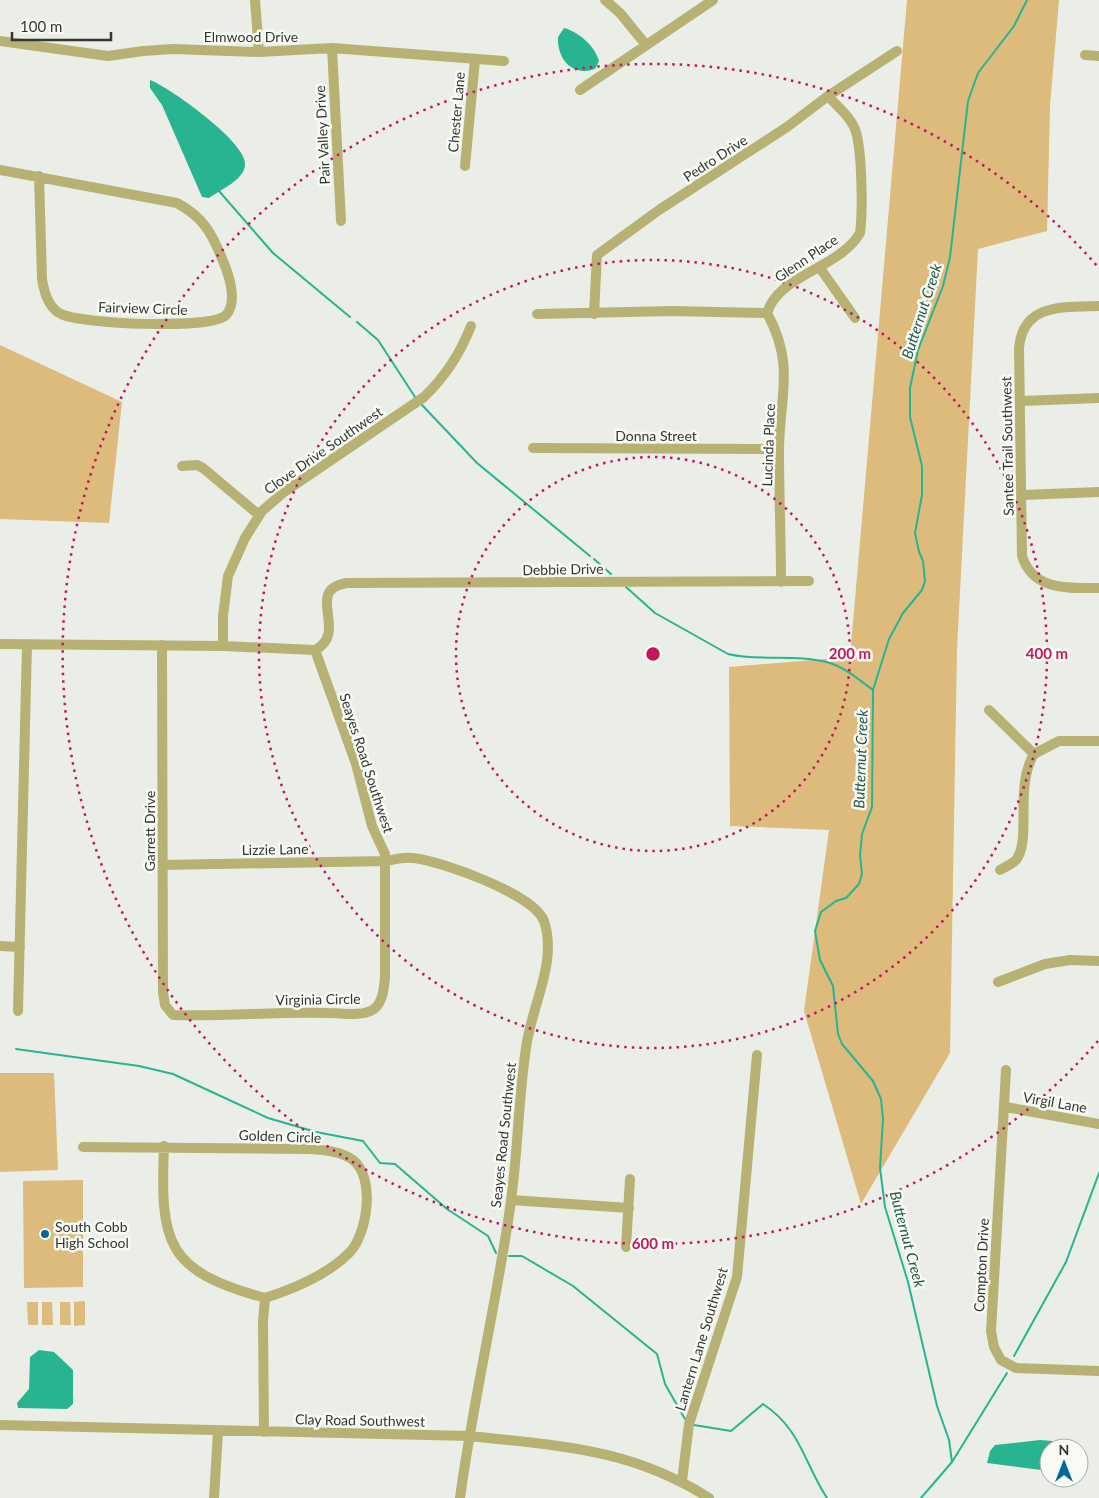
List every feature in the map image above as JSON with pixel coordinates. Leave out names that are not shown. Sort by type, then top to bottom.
[{"type":"street","points":[[255,0],[260,52]]},
{"type":"street","points":[[605,0],[620,13],[646,45]]},
{"type":"street","points":[[580,90],[713,0]]},
{"type":"street","name":"Elmwood Drive","points":[[0,41],[108,56],[173,49],[260,52],[332,48],[504,61]]},
{"type":"street","name":"Pair Valley Drive","points":[[332,48],[341,221]]},
{"type":"street","name":"Pedro Drive","points":[[594,314],[596,256],[659,210],[787,127],[828,96],[897,51]]},
{"type":"street","points":[[1085,55],[1099,56]]},
{"type":"street","name":"Chester Lane","points":[[465,166],[475,60]]},
{"type":"street","name":"Glenn Place","points":[[767,314],[770,303],[780,292],[820,268],[855,240],[860,233],[856,131],[847,116],[828,96]]},
{"type":"street","points":[[0,170],[39,176]]},
{"type":"street","name":"Fairview Circle","points":[[39,176],[177,204],[194,212],[216,244],[227,271],[232,298],[230,309],[225,317],[198,324],[81,319],[60,314],[44,295],[40,258],[39,176]]},
{"type":"street","points":[[820,268],[855,318]]},
{"type":"street","name":"Santee Trail Southwest","points":[[1099,306],[1049,310],[1030,320],[1023,328],[1019,348],[1023,495],[1022,556],[1030,574],[1044,583],[1099,588]]},
{"type":"street","points":[[537,314],[672,311],[767,314]]},
{"type":"street","name":"Lucinda Place","points":[[767,314],[782,348],[786,374],[779,449],[782,582]]},
{"type":"street","name":"Clove Drive Southwest","points":[[224,646],[224,603],[228,576],[241,545],[259,514],[284,492],[424,397],[440,380],[457,357],[471,326]]},
{"type":"street","points":[[1020,401],[1099,398]]},
{"type":"street","name":"Donna Street","points":[[533,448],[779,449]]},
{"type":"street","points":[[182,466],[197,465],[203,468],[259,514]]},
{"type":"street","points":[[1023,495],[1099,492]]},
{"type":"street","name":"Debbie Drive","points":[[315,650],[325,645],[328,638],[327,602],[331,590],[335,586],[347,583],[809,581]]},
{"type":"street","points":[[0,644],[224,646],[315,650]]},
{"type":"street","points":[[18,1011],[27,645]]},
{"type":"street","name":"Garrett Drive","points":[[162,645],[163,992],[165,1005],[172,1015]]},
{"type":"street","name":"Seayes Road Southwest","points":[[315,650],[356,764],[372,826],[387,861],[413,858],[454,868],[521,897],[540,912],[548,938],[547,960],[526,1047],[511,1200],[484,1367],[460,1498]]},
{"type":"street","points":[[989,710],[1034,754]]},
{"type":"street","points":[[1000,870],[1015,861],[1019,854],[1022,843],[1023,782],[1034,754],[1059,741],[1099,741]]},
{"type":"street","name":"Lizzie Lane","points":[[163,865],[387,861]]},
{"type":"street","name":"Virginia Circle","points":[[172,1015],[362,1013],[374,1008],[382,995],[385,977],[387,861]]},
{"type":"street","points":[[0,946],[20,946]]},
{"type":"street","points":[[998,982],[1045,964],[1070,960],[1099,961]]},
{"type":"street","name":"Lantern Lane Southwest","points":[[682,1481],[689,1424],[738,1277],[757,1055]]},
{"type":"street","name":"Compton Drive","points":[[1006,1070],[1006,1107],[991,1331],[994,1348],[1001,1360],[1016,1368],[1099,1371]]},
{"type":"street","name":"Virgil Lane","points":[[1006,1107],[1099,1124]]},
{"type":"street","points":[[164,1146],[164,1209],[167,1230],[174,1248],[187,1263],[216,1282],[265,1298],[263,1320],[264,1432]]},
{"type":"street","name":"Golden Circle","points":[[83,1147],[164,1146],[309,1149],[342,1154],[359,1166],[363,1173],[366,1199],[364,1224],[360,1239],[350,1252],[324,1270],[296,1286],[265,1298]]},
{"type":"street","points":[[626,1247],[630,1179]]},
{"type":"street","points":[[511,1200],[629,1208]]},
{"type":"street","name":"Clay Road Southwest","points":[[0,1425],[470,1436],[589,1449],[619,1457],[682,1481],[709,1498]]},
{"type":"street","points":[[214,1498],[218,1431]]},
{"type":"shaded area","points":[[907,0],[1059,0],[1050,106],[1047,231],[978,249],[957,649],[950,1053],[861,1204],[804,1011],[829,830],[730,826],[729,667],[850,657]]},
{"type":"shaded area","points":[[564,28],[581,36],[594,50],[599,61],[595,69],[579,70],[573,68],[563,59],[558,45],[558,37]]},
{"type":"shaded area","points":[[150,80],[173,93],[206,117],[234,143],[243,155],[244,170],[231,184],[209,198],[202,197],[162,105],[150,88]]},
{"type":"shaded area","points":[[0,345],[122,402],[109,523],[0,519]]},
{"type":"shaded area","points":[[0,1073],[54,1073],[58,1170],[0,1172]]},
{"type":"shaded area","points":[[83,1180],[83,1287],[24,1288],[23,1181]]},
{"type":"shaded area","points":[[85,1301],[85,1325],[74,1326],[74,1302]]},
{"type":"shaded area","points":[[27,1302],[38,1302],[38,1325],[28,1325]]},
{"type":"shaded area","points":[[42,1302],[52,1302],[53,1325],[42,1325]]},
{"type":"shaded area","points":[[60,1302],[70,1302],[71,1325],[60,1325]]},
{"type":"shaded area","points":[[39,1350],[54,1352],[73,1370],[73,1404],[67,1409],[18,1408],[17,1403],[29,1389],[30,1357]]},
{"type":"shaded area","points":[[1039,1440],[1039,1470],[987,1463],[990,1451],[995,1445]]},
{"type":"waterway","name":"Butternut Creek","points":[[952,1462],[949,1440],[937,1406],[908,1282],[885,1207],[880,1168],[883,1119],[881,1099],[873,1081],[842,1044],[838,1034],[833,986],[820,960],[815,931],[821,912],[836,901],[846,898],[859,884],[862,874],[860,855],[862,834],[872,807],[873,690],[889,639],[903,613],[922,590],[925,581],[923,561],[915,533],[922,495],[922,466],[910,417],[910,388],[918,350],[943,286],[950,257],[968,101],[978,73],[1014,26],[1027,0]]},
{"type":"waterway","points":[[219,191],[273,253],[350,317]]},
{"type":"waterway","points":[[357,322],[378,340],[415,397]]},
{"type":"waterway","points":[[422,405],[477,463],[590,556]]},
{"type":"waterway","points":[[594,559],[611,574]]},
{"type":"waterway","points":[[626,587],[655,613],[728,654],[753,657],[805,658],[830,663],[847,671],[873,690]]},
{"type":"waterway","points":[[16,1049],[139,1066],[173,1074],[268,1118],[316,1132],[363,1141],[380,1163],[395,1164],[447,1209],[488,1236],[496,1253]]},
{"type":"waterway","points":[[1014,1356],[1066,1262],[1099,1173]]},
{"type":"waterway","points":[[509,1256],[522,1256],[573,1286],[657,1354],[665,1384],[685,1419]]},
{"type":"waterway","points":[[921,1498],[952,1462],[1007,1373]]},
{"type":"waterway","points":[[694,1425],[731,1431],[763,1404],[786,1424],[801,1447],[827,1498]]},
{"type":"place","name":"South Cobb High School","points":[[45,1234]]}]
